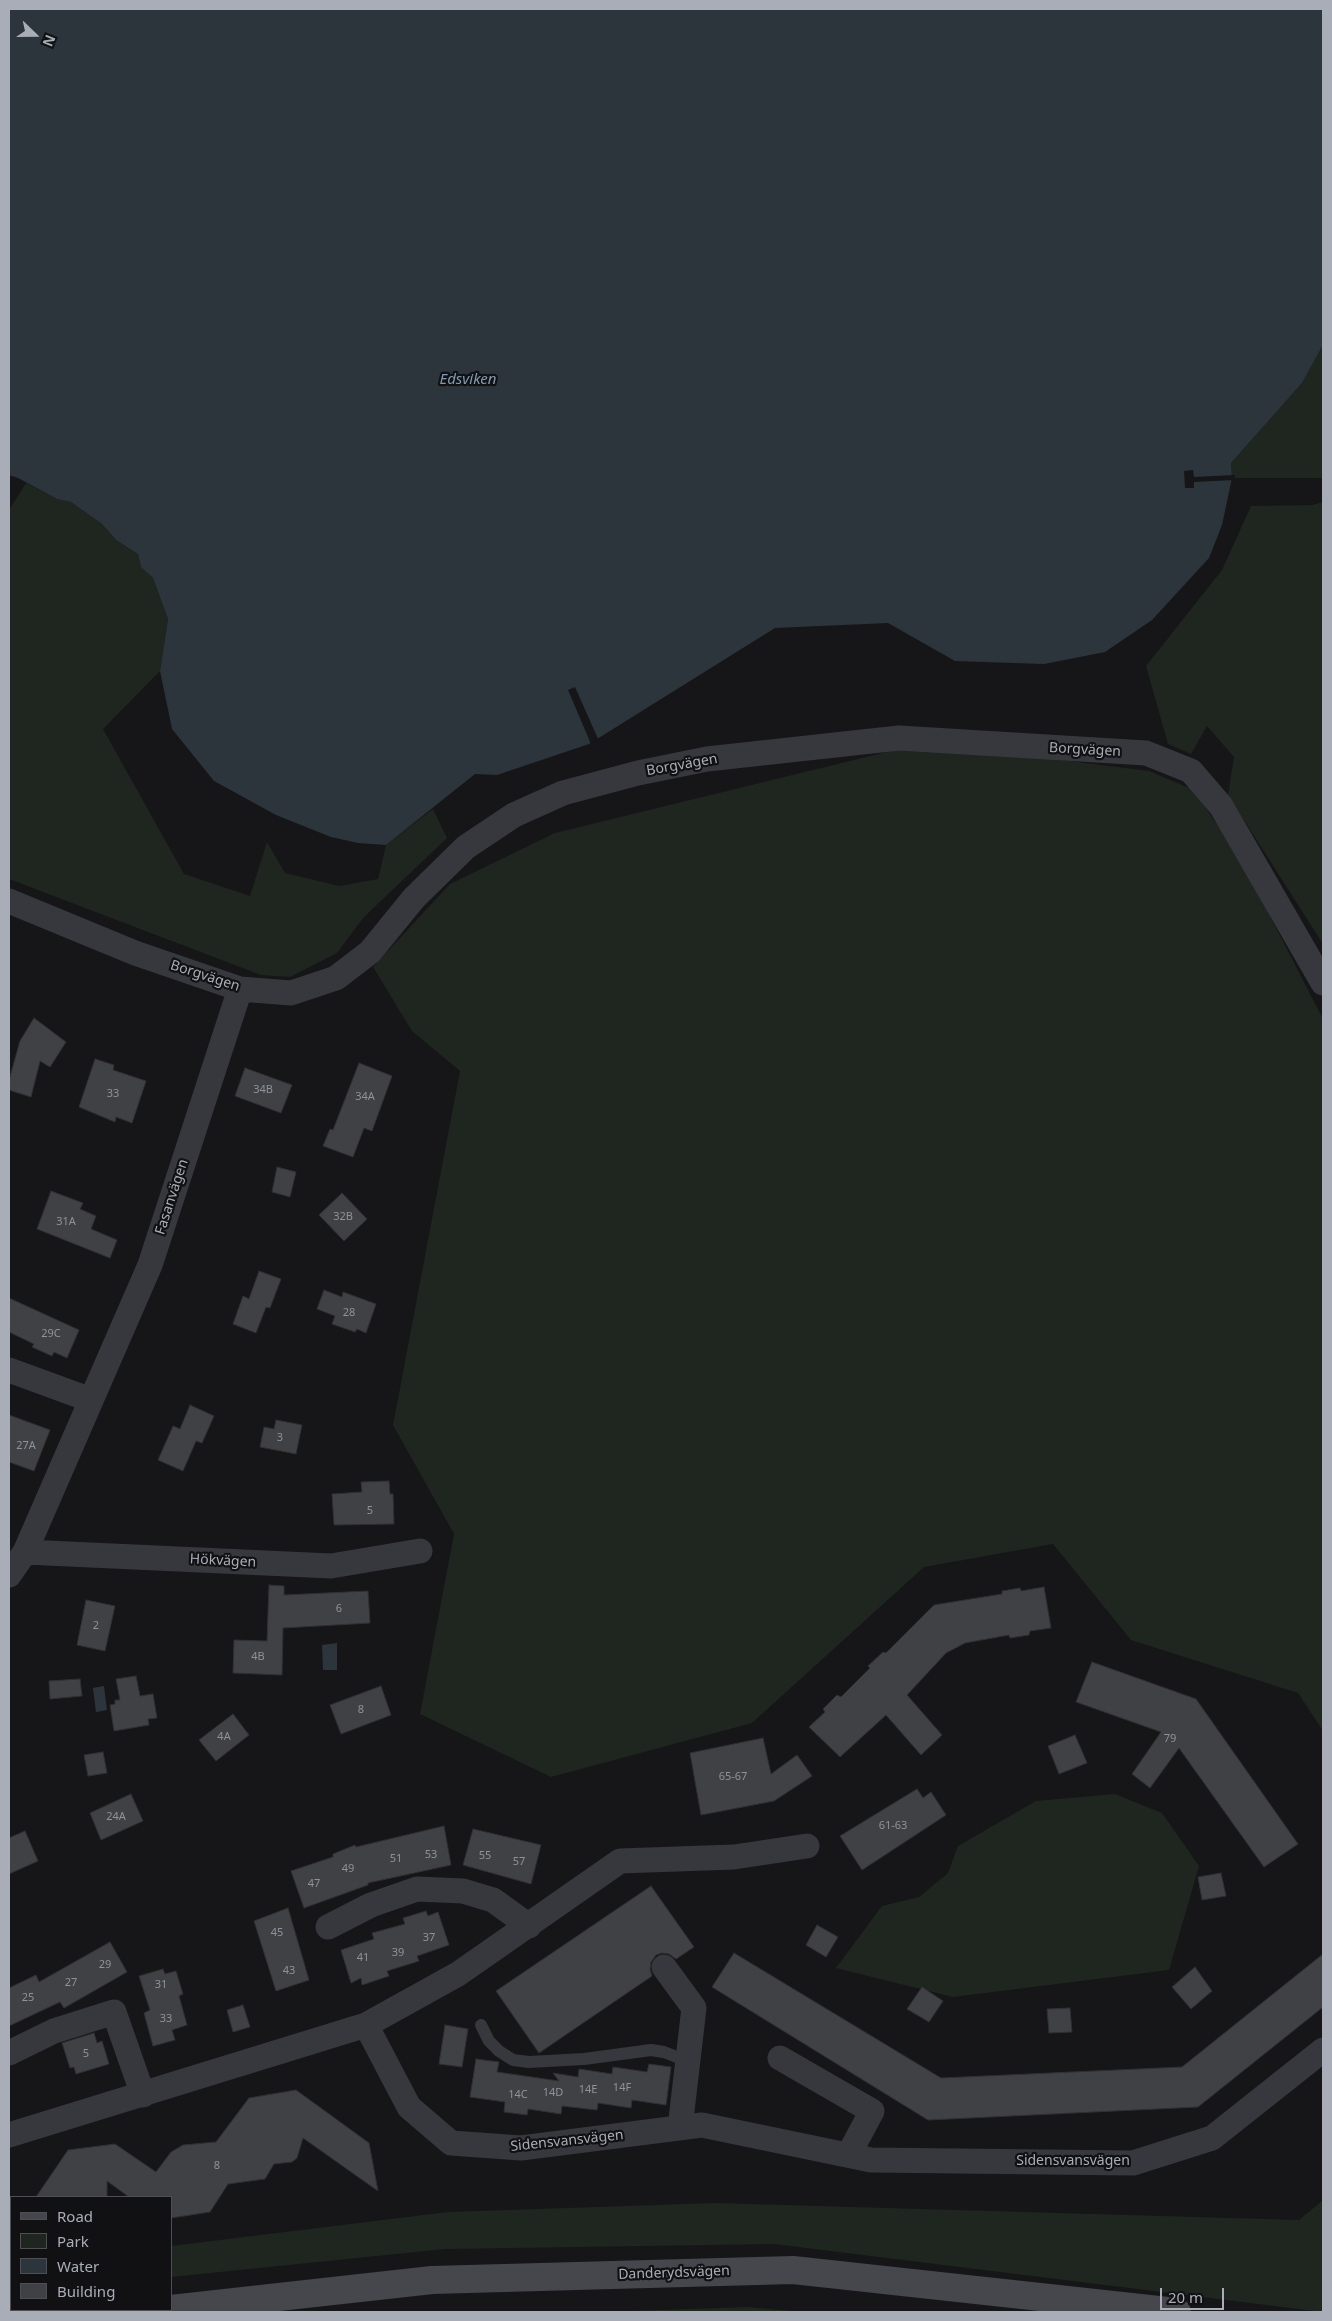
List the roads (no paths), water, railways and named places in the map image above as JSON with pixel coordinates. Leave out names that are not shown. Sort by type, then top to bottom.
[{"type":"main road","name":"Danderydsvägen","points":[[172,2310],[432,2280],[793,2270],[1177,2312]]},
{"type":"street","name":"Borgvägen","points":[[9,901],[135,953],[240,989],[291,993],[336,978],[370,952],[414,898],[466,847],[514,816],[563,793],[638,773],[707,760],[899,738],[1146,753],[1190,770],[1221,806],[1323,983]]},
{"type":"street","name":"Fasanvägen","points":[[9,1575],[25,1552],[150,1266],[240,989]]},
{"type":"street","points":[[9,1370],[91,1400]]},
{"type":"street","name":"Hökvägen","points":[[25,1552],[331,1566],[420,1551]]},
{"type":"street","points":[[9,2135],[366,2025],[458,1974],[620,1861],[734,1857],[807,1846]]},
{"type":"street","points":[[328,1927],[370,1905],[418,1889],[463,1891],[493,1900],[529,1926]]},
{"type":"street","points":[[664,1968],[694,2008],[680,2128]]},
{"type":"street","points":[[9,2053],[54,2031],[114,2012],[143,2095]]},
{"type":"street","name":"Sidensvansvägen","points":[[366,2025],[409,2107],[451,2143],[521,2148],[702,2125],[871,2160],[1133,2163],[1212,2138],[1323,2050]]},
{"type":"street","points":[[780,2058],[872,2111],[849,2154]]},
{"type":"lane","points":[[481,2025],[489,2041],[513,2060],[529,2062],[584,2059],[650,2050],[664,2052],[687,2061]]},
{"type":"water","name":"Edsviken","points":[[9,9],[1323,9],[1323,345],[1302,383],[1231,463],[1232,478],[1222,525],[1209,558],[1152,620],[1105,652],[1044,664],[955,661],[888,623],[775,628],[589,744],[497,775],[475,774],[386,845],[358,843],[331,837],[276,815],[214,781],[172,729],[160,671],[168,619],[153,578],[141,567],[138,554],[116,540],[102,524],[71,502],[57,499],[9,475]]},
{"type":"water","points":[[337,1643],[337,1670],[323,1670],[322,1645]]},
{"type":"water","points":[[104,1686],[107,1710],[96,1712],[93,1688]]}]
